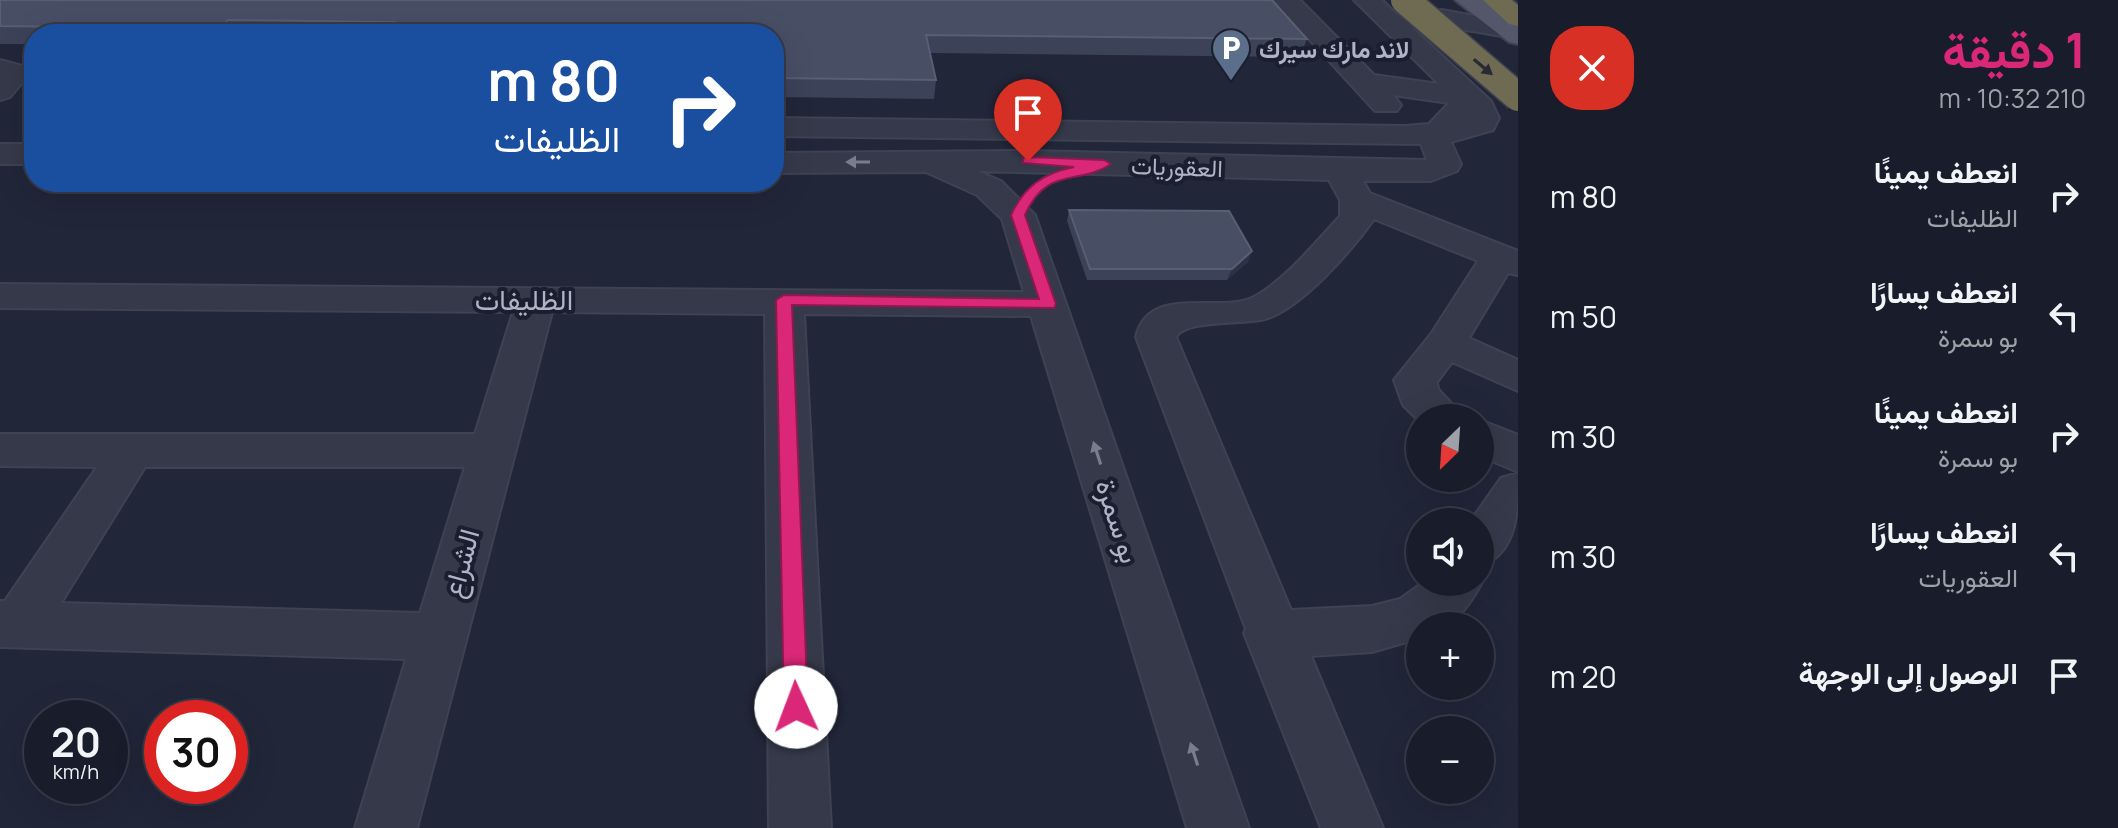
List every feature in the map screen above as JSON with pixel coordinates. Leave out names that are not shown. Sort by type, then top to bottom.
[{"type":"highway","points":[[1431,0],[1518,67]]},
{"type":"highway","points":[[1496,0],[1515,27]]},
{"type":"highway","points":[[1398,12],[1518,97]]},
{"type":"main road","points":[[1468,0],[1515,27]]},
{"type":"street","points":[[1286,0],[1375,83],[1393,113],[1435,142],[1445,158],[1440,168],[1362,181]]},
{"type":"street","points":[[1367,0],[1398,12],[1515,27]]},
{"type":"street","points":[[1398,12],[1440,68],[1470,97]]},
{"type":"street","points":[[0,68],[16,73],[8,100]]},
{"type":"street","points":[[1375,83],[1415,77],[1440,68]]},
{"type":"street","points":[[1375,83],[1470,97]]},
{"type":"street","points":[[784,127],[1421,134],[1470,97]]},
{"type":"street","points":[[0,154],[24,154]]},
{"type":"street","points":[[897,162],[943,169],[968,177],[1006,201],[1018,215],[1026,197],[1043,183],[1067,172],[1104,164]]},
{"type":"street","name":"العقوريات","points":[[784,163],[1104,164],[1362,181]]},
{"type":"street","points":[[1362,181],[1508,260],[1415,380],[1418,395],[1428,404]]},
{"type":"street","points":[[1352,828],[1271,633],[1156,337],[1158,328],[1177,315],[1241,313],[1273,302],[1357,218],[1362,181]]},
{"type":"street","name":"بو سمرة","points":[[1018,215],[1218,828]]},
{"type":"street","name":"الظليفات","points":[[6,303],[536,299],[1048,304]]},
{"type":"street","name":"الشراع","points":[[386,828],[536,299]]},
{"type":"street","points":[[784,300],[800,828]]},
{"type":"street","points":[[1445,343],[1518,377]]},
{"type":"street","points":[[1494,443],[1518,455]]},
{"type":"street","points":[[0,450],[491,451]]},
{"type":"street","points":[[9,624],[132,450]]},
{"type":"street","points":[[1494,526],[1518,491]]},
{"type":"street","points":[[1271,633],[1345,632],[1407,621],[1430,609],[1443,596]]},
{"type":"street","points":[[9,624],[440,637]]},
{"type":"building","points":[[0,0],[1272,0],[1307,39],[926,35],[936,80],[784,78],[784,24],[393,24],[394,22],[228,20],[224,24],[0,26]]},
{"type":"building","points":[[1069,210],[1229,211],[1252,251],[1232,269],[1090,269]]},
{"type":"place","name":"لاند مارك سيرك","points":[[1231,82]]},
{"type":"route","points":[[796,707],[784,300],[1048,304],[1018,215],[1026,197],[1043,183],[1067,172],[1104,164],[1028,161]]}]
